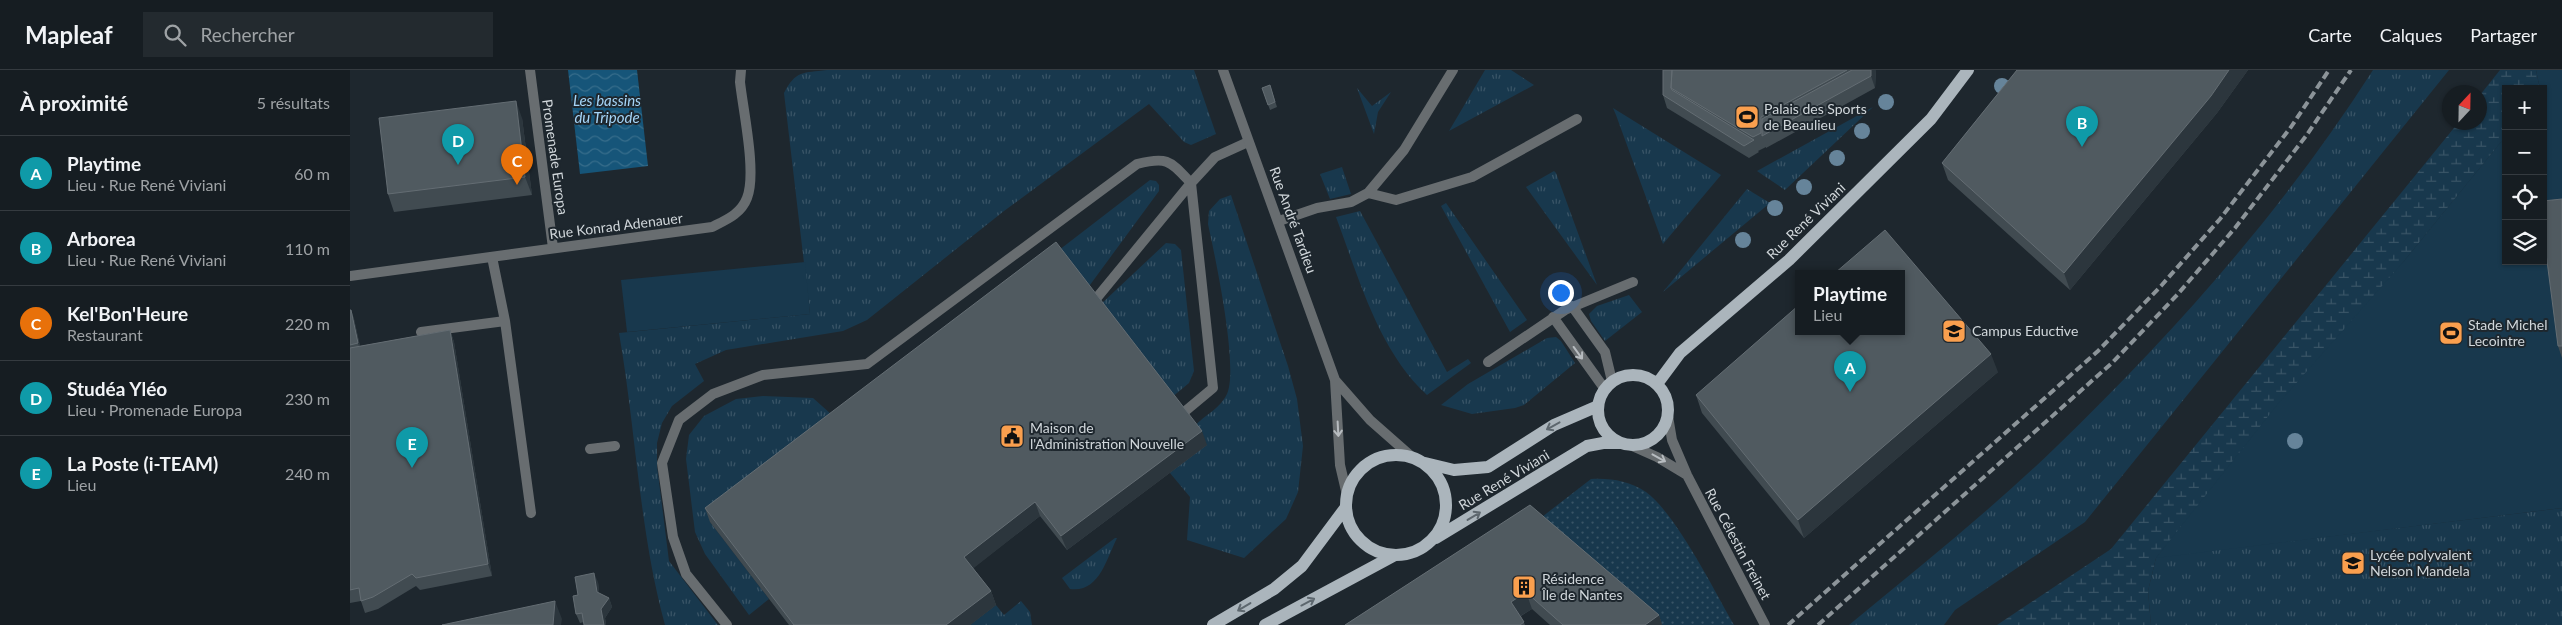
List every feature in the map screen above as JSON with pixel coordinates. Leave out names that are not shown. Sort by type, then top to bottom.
[{"type":"main road","name":"Rue René Viviani","points":[[1657,384],[1680,353],[1789,260],[1931,119],[1968,70]]},
{"type":"main road","points":[[1630,374],[1640,375],[1657,384],[1665,396],[1668,416],[1663,428],[1654,438],[1643,443],[1626,444],[1610,437],[1601,426],[1598,406],[1608,385],[1630,374]]},
{"type":"main road","name":"Rue René Viviani","points":[[1418,460],[1454,470],[1488,467],[1554,425],[1598,406]]},
{"type":"main road","name":"Rue René Viviani","points":[[1432,540],[1587,446],[1603,443],[1626,444]]},
{"type":"main road","points":[[1213,625],[1274,589],[1302,566],[1346,501],[1360,470],[1375,459],[1394,455],[1418,460],[1438,476],[1447,505],[1443,524],[1432,540],[1415,552],[1395,555],[1376,552],[1361,541],[1350,526],[1346,501]]},
{"type":"main road","points":[[1265,625],[1395,555]]},
{"type":"street","name":"Promenade Europa","points":[[530,70],[553,248]]},
{"type":"street","name":"Rue Konrad Adenauer","points":[[350,276],[712,227],[730,219],[741,210],[748,198],[750,174],[740,70]]},
{"type":"street","name":"Rue André Tardieu","points":[[1224,70],[1248,142],[1279,221],[1335,380],[1340,464],[1346,501]]},
{"type":"street","points":[[1279,221],[1317,208],[1351,202],[1368,194],[1404,150],[1453,70]]},
{"type":"street","points":[[1368,194],[1396,200],[1472,177],[1577,119]]},
{"type":"street","points":[[1096,300],[1215,157],[1248,142]]},
{"type":"street","points":[[727,625],[686,574],[673,537],[662,463],[678,420],[713,394],[763,375],[867,364],[1137,164],[1158,158],[1173,164],[1192,183],[1213,388],[1183,414]]},
{"type":"street","points":[[492,257],[505,321],[531,514]]},
{"type":"street","points":[[1488,362],[1572,306],[1633,282]]},
{"type":"street","points":[[1572,306],[1605,352],[1608,385]]},
{"type":"street","points":[[1553,317],[1608,385]]},
{"type":"street","points":[[421,332],[505,321]]},
{"type":"street","name":"Rue André Tardieu","points":[[1335,380],[1370,420],[1418,460]]},
{"type":"street","name":"Rue Célestin Freinet","points":[[1668,416],[1672,440],[1686,475],[1765,625]]},
{"type":"street","points":[[1626,444],[1657,457],[1686,475]]},
{"type":"street","points":[[590,449],[614,446]]},
{"type":"green space","points":[[827,70],[1194,70],[1216,134],[1191,145],[1184,142],[1149,104],[1004,211],[867,320],[843,331],[726,350],[695,364],[704,381],[672,406],[662,423],[657,443],[657,466],[669,561],[718,625],[665,625],[649,553],[619,333],[810,314],[784,93],[792,80],[797,76]]},
{"type":"green space","points":[[1485,70],[1511,70],[1534,85],[1449,131]]},
{"type":"green space","points":[[2373,70],[2449,70],[2085,522],[1955,610],[1944,625],[1849,625],[2006,493],[2100,404],[2143,359],[2226,268],[2265,220],[2339,121]]},
{"type":"green space","points":[[2500,70],[2536,70],[2539,85],[2502,85],[2502,141],[2156,558],[2148,591],[2151,625],[1997,625],[2111,549],[2452,130],[2487,130],[2487,86]]},
{"type":"green space","name":"Stade Michel Lecointre","points":[[2536,70],[2562,70],[2562,508],[2156,558],[2277,405],[2405,260],[2502,141],[2502,265],[2547,265],[2547,85],[2539,85]]},
{"type":"green space","points":[[1357,88],[1372,106],[1391,92],[1378,112],[1374,134]]},
{"type":"green space","points":[[1873,107],[1785,190],[1757,171]]},
{"type":"green space","points":[[1613,108],[1721,175],[1663,244],[1616,115]]},
{"type":"green space","points":[[2502,141],[2502,265],[2241,547],[2562,508],[2562,625],[2151,625],[2148,591],[2156,558],[2277,405],[2405,260]]},
{"type":"green space","points":[[1342,167],[1351,194],[1330,199],[1320,174]]},
{"type":"green space","points":[[1554,171],[1556,173],[1597,285],[1526,187]]},
{"type":"green space","points":[[1150,180],[1156,181],[1159,185],[1159,191],[1087,289],[989,304]]},
{"type":"green space","points":[[1747,189],[1770,203],[1663,292]]},
{"type":"green space","points":[[1231,195],[1288,366],[1297,399],[1303,446],[1298,492],[1286,519],[1244,558],[1187,540],[1190,497],[1170,473],[1193,429],[1223,400],[1227,394],[1230,381],[1225,311],[1208,224],[1209,211],[1220,199]]},
{"type":"green space","points":[[1446,203],[1527,320],[1510,332],[1441,206]]},
{"type":"green space","points":[[1360,211],[1447,372],[1468,359],[1471,363],[1427,395],[1395,357],[1383,335],[1362,288],[1336,217]]},
{"type":"green space","points":[[1166,243],[1175,244],[1181,250],[1194,371],[1189,383],[1171,398],[1100,305]]},
{"type":"green space","points":[[805,262],[810,314],[627,332],[621,280]]},
{"type":"green space","points":[[1629,295],[1642,312],[1605,341],[1591,321],[1589,314],[1597,306]]},
{"type":"green space","points":[[1556,337],[1561,341],[1575,363],[1524,405],[1472,414],[1441,405],[1468,384],[1547,338]]},
{"type":"green space","points":[[763,396],[813,398],[841,423],[710,522],[769,599],[749,615],[705,554],[695,532],[686,459],[689,435],[704,416],[736,399]]},
{"type":"green space","points":[[1591,479],[1613,480],[1640,488],[1658,503],[1670,517],[1694,554],[1734,625],[1660,625],[1538,520]]},
{"type":"green space","points":[[1117,538],[1105,565],[1095,580],[1088,586],[1080,589],[1070,589],[1062,578]]},
{"type":"green space","points":[[1021,601],[1030,612],[1032,625],[970,625],[996,605],[1004,615]]},
{"type":"water","name":"Les bassins du Tripode","points":[[568,70],[637,70],[648,166],[580,174]]},
{"type":"building","points":[[1663,70],[1672,70],[1672,90],[1754,140],[1744,146],[1663,95]]},
{"type":"building","name":"Palais des Sports de Beaulieu","points":[[1672,70],[1847,70],[1761,117],[1761,133],[1753,137],[1671,88]]},
{"type":"building","points":[[1852,70],[1871,70],[1871,76],[1762,136],[1762,119]]},
{"type":"building","points":[[2017,70],[2229,70],[2211,96],[2064,273],[1942,163]]},
{"type":"building","points":[[1270,85],[1275,102],[1268,105],[1262,88]]},
{"type":"building","points":[[516,101],[525,177],[388,194],[379,118]]},
{"type":"building","points":[[2562,199],[2562,346],[2558,346],[2547,261],[2547,201]]},
{"type":"building","points":[[1885,230],[1991,354],[1798,520],[1696,395],[1795,308],[1795,335],[1905,335],[1905,270],[1838,270]]},
{"type":"building","name":"Maison de l'Administration Nouvelle","points":[[1056,242],[1202,431],[1061,536],[1035,502],[964,557],[991,591],[946,625],[794,625],[705,508]]},
{"type":"building","points":[[350,310],[358,343],[350,345]]},
{"type":"building","points":[[450,330],[488,564],[416,578],[412,574],[373,597],[361,601],[359,588],[350,590],[350,348]]},
{"type":"building","name":"Résidence Île de Nantes","points":[[1530,505],[1659,615],[1645,625],[1563,625],[1526,592],[1511,602],[1524,622],[1520,625],[1345,625]]},
{"type":"building","points":[[594,573],[597,592],[609,598],[601,609],[604,625],[584,625],[582,613],[576,614],[573,596],[578,595],[575,577]]},
{"type":"building","points":[[555,601],[553,625],[442,625]]},
{"type":"railway","points":[[1788,625],[2098,351],[2161,286],[2220,219],[2291,127],[2329,70]]},
{"type":"railway","points":[[1818,625],[2113,362],[2177,295],[2235,228],[2306,136],[2351,70]]},
{"type":"place","name":"Palais des Sports de Beaulieu","points":[[1747,117]]},
{"type":"place","name":"Arborea","points":[[2082,147]]},
{"type":"place","name":"Studéa Yléo","points":[[458,165]]},
{"type":"place","name":"Kel'Bon'Heure","points":[[517,185]]},
{"type":"place","name":"Campus Eductive","points":[[1954,331]]},
{"type":"place","name":"Stade Michel Lecointre","points":[[2451,333]]},
{"type":"place","name":"Playtime","points":[[1850,392]]},
{"type":"place","name":"Maison de l'Administration Nouvelle","points":[[1012,436]]},
{"type":"place","name":"La Poste (i-TEAM)","points":[[412,468]]},
{"type":"place","name":"Lycée polyvalent Nelson Mandela","points":[[2353,563]]},
{"type":"place","name":"Résidence Île de Nantes","points":[[1524,587]]}]
